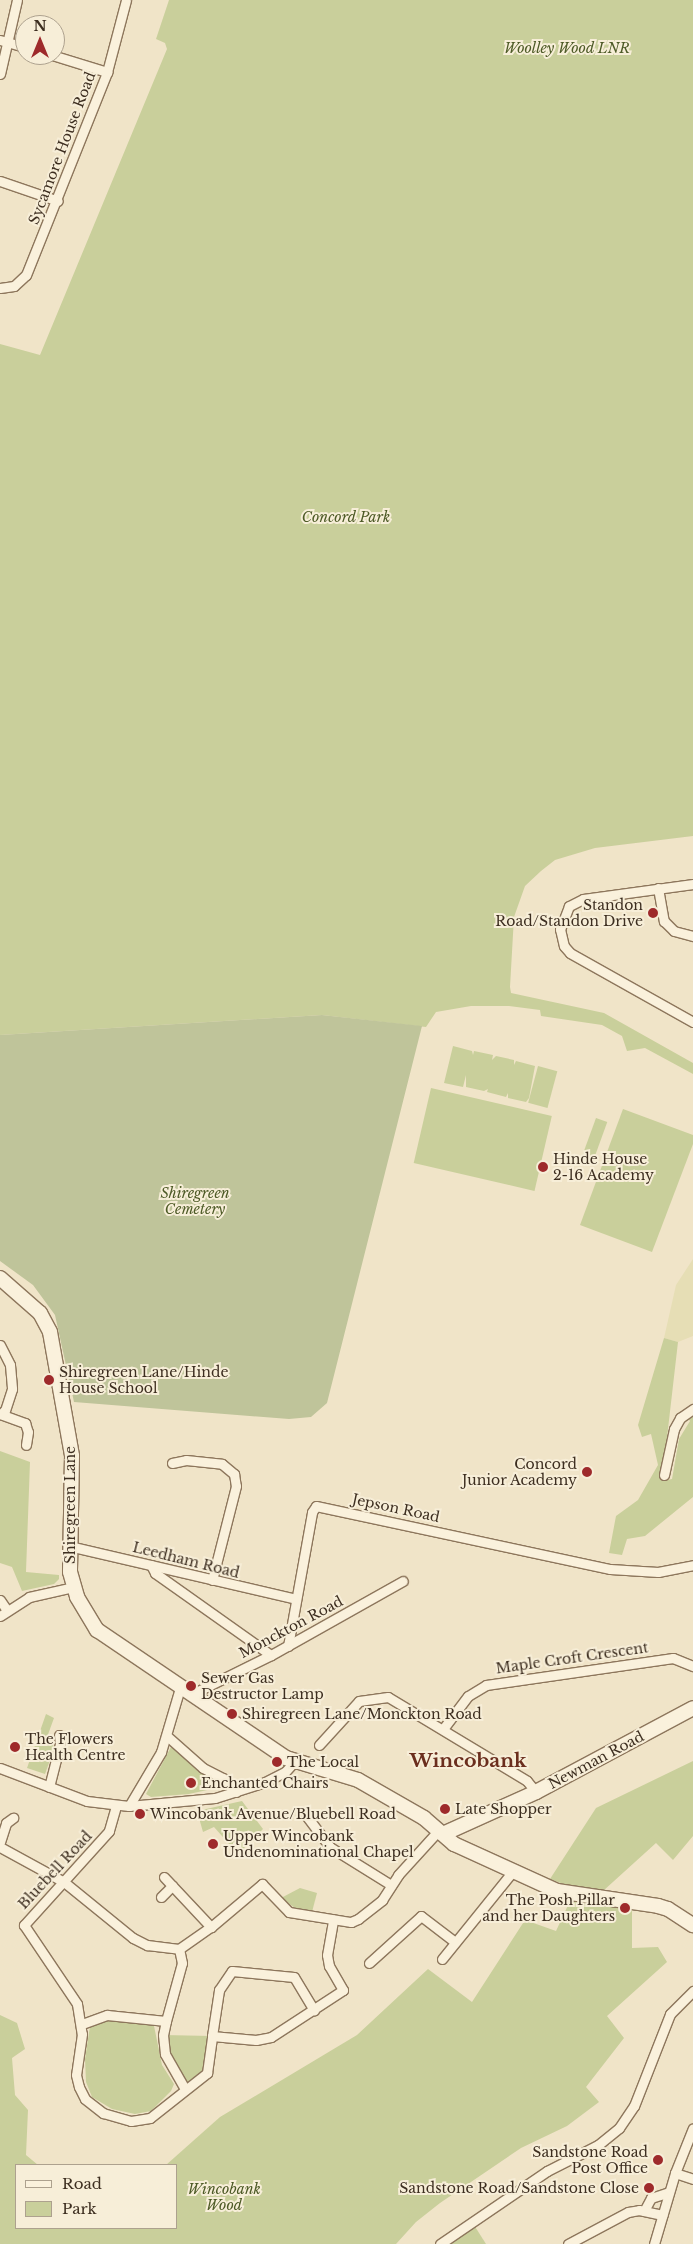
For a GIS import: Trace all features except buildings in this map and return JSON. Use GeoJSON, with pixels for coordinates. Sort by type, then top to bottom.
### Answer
{"type":"FeatureCollection","features":[{"type":"Feature","properties":{"kind":"street"},"geometry":{"type":"LineString","coordinates":[[0,74],[4,41],[17,0]]}},
{"type":"Feature","properties":{"kind":"street","name":"Sycamore House Road"},"geometry":{"type":"LineString","coordinates":[[0,288],[14,286],[26,275],[58,201],[107,72],[126,0]]}},
{"type":"Feature","properties":{"kind":"street"},"geometry":{"type":"LineString","coordinates":[[65,59],[107,72]]}},
{"type":"Feature","properties":{"kind":"street"},"geometry":{"type":"LineString","coordinates":[[0,181],[58,201]]}},
{"type":"Feature","properties":{"kind":"street"},"geometry":{"type":"LineString","coordinates":[[693,884],[576,902],[564,913],[561,937],[570,953],[693,1022]]}},
{"type":"Feature","properties":{"kind":"street"},"geometry":{"type":"LineString","coordinates":[[658,888],[664,921],[674,931],[693,936]]}},
{"type":"Feature","properties":{"kind":"street","name":"Shiregreen Lane"},"geometry":{"type":"LineString","coordinates":[[0,1278],[40,1313],[53,1344],[72,1456],[69,1546],[73,1587],[82,1608],[97,1630],[185,1692],[294,1762],[348,1775],[404,1806],[441,1832],[454,1844],[557,1891],[668,1909],[693,1925]]}},
{"type":"Feature","properties":{"kind":"street"},"geometry":{"type":"LineString","coordinates":[[0,1345],[10,1365],[12,1389],[6,1410],[0,1414]]}},
{"type":"Feature","properties":{"kind":"street"},"geometry":{"type":"LineString","coordinates":[[664,1475],[674,1429],[680,1418],[693,1409]]}},
{"type":"Feature","properties":{"kind":"street"},"geometry":{"type":"LineString","coordinates":[[0,1414],[25,1423],[28,1432],[26,1445]]}},
{"type":"Feature","properties":{"kind":"street"},"geometry":{"type":"LineString","coordinates":[[172,1463],[186,1460],[222,1464],[231,1470],[236,1480],[212,1580]]}},
{"type":"Feature","properties":{"kind":"street","name":"Jepson Road"},"geometry":{"type":"LineString","coordinates":[[288,1646],[312,1512],[320,1506],[610,1569],[658,1572],[693,1565]]}},
{"type":"Feature","properties":{"kind":"street","name":"Leedham Road"},"geometry":{"type":"LineString","coordinates":[[69,1546],[296,1599]]}},
{"type":"Feature","properties":{"kind":"street"},"geometry":{"type":"LineString","coordinates":[[151,1565],[155,1573],[271,1655]]}},
{"type":"Feature","properties":{"kind":"street","name":"Monckton Road"},"geometry":{"type":"LineString","coordinates":[[185,1692],[271,1655],[403,1582]]}},
{"type":"Feature","properties":{"kind":"street"},"geometry":{"type":"LineString","coordinates":[[0,1600],[3,1612],[29,1597],[73,1587]]}},
{"type":"Feature","properties":{"kind":"street","name":"Maple Croft Crescent"},"geometry":{"type":"LineString","coordinates":[[443,1729],[468,1696],[486,1685],[673,1658],[693,1666]]}},
{"type":"Feature","properties":{"kind":"street"},"geometry":{"type":"LineString","coordinates":[[129,1806],[167,1736],[185,1692]]}},
{"type":"Feature","properties":{"kind":"street"},"geometry":{"type":"LineString","coordinates":[[319,1745],[359,1701],[388,1698],[528,1781],[536,1792]]}},
{"type":"Feature","properties":{"kind":"street","name":"Newman Road"},"geometry":{"type":"LineString","coordinates":[[441,1832],[536,1792],[693,1708]]}},
{"type":"Feature","properties":{"kind":"street"},"geometry":{"type":"LineString","coordinates":[[49,1787],[60,1744],[58,1736]]}},
{"type":"Feature","properties":{"kind":"street"},"geometry":{"type":"LineString","coordinates":[[167,1736],[203,1768],[223,1778],[236,1792]]}},
{"type":"Feature","properties":{"kind":"street"},"geometry":{"type":"LineString","coordinates":[[0,1768],[87,1801],[116,1806],[129,1806],[192,1802],[236,1792],[285,1772],[294,1762]]}},
{"type":"Feature","properties":{"kind":"street","name":"Bluebell Road"},"geometry":{"type":"LineString","coordinates":[[82,2024],[70,1990],[24,1931],[24,1925],[109,1831],[116,1806]]}},
{"type":"Feature","properties":{"kind":"street"},"geometry":{"type":"LineString","coordinates":[[305,1814],[330,1848],[391,1885]]}},
{"type":"Feature","properties":{"kind":"street"},"geometry":{"type":"LineString","coordinates":[[0,1842],[6,1823],[13,1818]]}},
{"type":"Feature","properties":{"kind":"street"},"geometry":{"type":"LineString","coordinates":[[0,1847],[38,1865],[64,1882],[133,1938],[147,1946],[179,1949],[211,1928],[262,1884],[290,1912],[351,1922],[358,1919],[382,1900],[391,1885],[419,1852],[441,1832]]}},
{"type":"Feature","properties":{"kind":"street"},"geometry":{"type":"LineString","coordinates":[[442,1959],[513,1871]]}},
{"type":"Feature","properties":{"kind":"street"},"geometry":{"type":"LineString","coordinates":[[164,1877],[211,1928]]}},
{"type":"Feature","properties":{"kind":"street"},"geometry":{"type":"LineString","coordinates":[[161,1897],[172,1886]]}},
{"type":"Feature","properties":{"kind":"street"},"geometry":{"type":"LineString","coordinates":[[369,1964],[421,1916],[455,1942]]}},
{"type":"Feature","properties":{"kind":"street"},"geometry":{"type":"LineString","coordinates":[[212,2036],[271,2038],[343,1990],[329,1966],[327,1955],[333,1920]]}},
{"type":"Feature","properties":{"kind":"street"},"geometry":{"type":"LineString","coordinates":[[179,1949],[182,1963],[163,2035],[165,2054],[185,2089]]}},
{"type":"Feature","properties":{"kind":"street"},"geometry":{"type":"LineString","coordinates":[[166,2021],[107,2015],[82,2024],[76,2075],[79,2088],[85,2098],[103,2113],[113,2118],[140,2121],[150,2118],[206,2073],[220,1990],[232,1970],[294,1977],[314,2010]]}},
{"type":"Feature","properties":{"kind":"street"},"geometry":{"type":"LineString","coordinates":[[440,2244],[548,2171],[598,2146],[619,2128],[634,2106],[670,2014],[693,1991]]}},
{"type":"Feature","properties":{"kind":"street"},"geometry":{"type":"LineString","coordinates":[[654,2244],[675,2173],[693,2128]]}},
{"type":"Feature","properties":{"kind":"street"},"geometry":{"type":"LineString","coordinates":[[675,2173],[693,2179]]}},
{"type":"Feature","properties":{"kind":"street"},"geometry":{"type":"LineString","coordinates":[[644,2210],[650,2198],[669,2192]]}},
{"type":"Feature","properties":{"kind":"street"},"geometry":{"type":"LineString","coordinates":[[568,2244],[624,2214],[644,2210],[662,2215]]}},
{"type":"Feature","properties":{"kind":"shaded area"},"geometry":{"type":"Polygon","coordinates":[[[693,1259],[693,1336],[678,1342],[664,1338],[676,1285],[693,1259]]]}},
{"type":"Feature","properties":{"kind":"green space","name":"Concord Park"},"geometry":{"type":"Polygon","coordinates":[[[169,0],[693,0],[693,836],[595,848],[555,860],[541,871],[525,886],[514,917],[510,987],[511,993],[604,1013],[693,1063],[693,1074],[645,1048],[627,1051],[622,1036],[602,1025],[541,1016],[540,1010],[509,1006],[471,1006],[436,1012],[426,1027],[322,1015],[0,1035],[0,344],[40,355],[167,49],[165,43],[156,39],[169,0]]]}},
{"type":"Feature","properties":{"kind":"green space","name":"Shiregreen Cemetery"},"geometry":{"type":"Polygon","coordinates":[[[322,1015],[422,1026],[327,1403],[311,1417],[289,1419],[74,1402],[55,1315],[33,1285],[0,1261],[0,1035],[322,1015]]]}},
{"type":"Feature","properties":{"kind":"green space"},"geometry":{"type":"Polygon","coordinates":[[[453,1046],[472,1051],[473,1055],[474,1051],[493,1055],[492,1060],[496,1056],[514,1060],[514,1065],[516,1061],[535,1066],[529,1098],[526,1102],[508,1098],[508,1093],[506,1097],[487,1092],[488,1089],[484,1091],[466,1087],[466,1075],[463,1087],[444,1083],[453,1046]]]}},
{"type":"Feature","properties":{"kind":"green space"},"geometry":{"type":"Polygon","coordinates":[[[538,1066],[557,1071],[547,1108],[528,1103],[538,1066]]]}},
{"type":"Feature","properties":{"kind":"green space"},"geometry":{"type":"Polygon","coordinates":[[[431,1088],[552,1116],[535,1191],[414,1163],[431,1088]]]}},
{"type":"Feature","properties":{"kind":"green space"},"geometry":{"type":"Polygon","coordinates":[[[623,1109],[693,1135],[693,1144],[652,1252],[580,1225],[623,1109]]]}},
{"type":"Feature","properties":{"kind":"green space"},"geometry":{"type":"Polygon","coordinates":[[[596,1118],[607,1122],[594,1160],[582,1156],[596,1118]]]}},
{"type":"Feature","properties":{"kind":"green space"},"geometry":{"type":"Polygon","coordinates":[[[664,1338],[678,1342],[662,1481],[672,1479],[679,1439],[690,1421],[685,1415],[693,1412],[693,1497],[645,1536],[627,1539],[622,1555],[609,1553],[616,1516],[638,1500],[658,1465],[651,1434],[642,1437],[638,1425],[664,1338]]]}},
{"type":"Feature","properties":{"kind":"green space"},"geometry":{"type":"Polygon","coordinates":[[[0,1451],[30,1462],[26,1572],[59,1575],[59,1579],[54,1584],[22,1591],[12,1567],[0,1563],[0,1451]]]}},
{"type":"Feature","properties":{"kind":"green space"},"geometry":{"type":"Polygon","coordinates":[[[46,1714],[54,1718],[46,1740],[53,1744],[54,1749],[45,1774],[27,1768],[46,1714]]]}},
{"type":"Feature","properties":{"kind":"green space"},"geometry":{"type":"Polygon","coordinates":[[[171,1747],[220,1784],[221,1787],[189,1794],[151,1797],[146,1794],[171,1747]]]}},
{"type":"Feature","properties":{"kind":"green space"},"geometry":{"type":"Polygon","coordinates":[[[693,1761],[693,1836],[673,1860],[656,1843],[603,1891],[574,1888],[550,1879],[596,1808],[693,1761]]]}},
{"type":"Feature","properties":{"kind":"green space"},"geometry":{"type":"Polygon","coordinates":[[[242,1801],[263,1829],[238,1854],[214,1827],[203,1832],[197,1811],[242,1801]]]}},
{"type":"Feature","properties":{"kind":"green space"},"geometry":{"type":"Polygon","coordinates":[[[300,1888],[317,1893],[312,1912],[298,1910],[281,1898],[300,1888]]]}},
{"type":"Feature","properties":{"kind":"green space","name":"Wincobank Wood"},"geometry":{"type":"Polygon","coordinates":[[[570,1901],[632,1906],[632,1948],[658,1947],[667,1962],[607,2016],[624,2038],[586,2087],[599,2102],[567,2126],[521,2148],[440,2203],[416,2222],[396,2244],[0,2244],[0,2015],[17,2023],[25,2049],[12,2058],[15,2095],[28,2110],[26,2155],[37,2164],[15,2164],[15,2229],[178,2229],[178,2164],[167,2164],[220,2117],[357,2035],[428,1969],[472,2002],[525,1920],[556,1931],[570,1901]]]}},
{"type":"Feature","properties":{"kind":"green space"},"geometry":{"type":"Polygon","coordinates":[[[112,2017],[153,2021],[162,2065],[174,2084],[171,2091],[151,2111],[135,2114],[112,2109],[92,2097],[86,2082],[85,2059],[90,2026],[112,2017]]]}},
{"type":"Feature","properties":{"kind":"green space"},"geometry":{"type":"Polygon","coordinates":[[[163,2035],[212,2036],[207,2073],[185,2089],[175,2075],[163,2035]]]}},
{"type":"Feature","properties":{"kind":"green space"},"geometry":{"type":"Polygon","coordinates":[[[474,2225],[486,2244],[447,2244],[474,2225]]]}},
{"type":"Feature","properties":{"kind":"place","name":"Standon Road/Standon Drive"},"geometry":{"type":"Point","coordinates":[653,913]}},
{"type":"Feature","properties":{"kind":"place","name":"Hinde House 2-16 Academy"},"geometry":{"type":"Point","coordinates":[543,1167]}},
{"type":"Feature","properties":{"kind":"place","name":"Shiregreen Lane/Hinde House School"},"geometry":{"type":"Point","coordinates":[49,1380]}},
{"type":"Feature","properties":{"kind":"place","name":"Concord Junior Academy"},"geometry":{"type":"Point","coordinates":[587,1472]}},
{"type":"Feature","properties":{"kind":"place","name":"Sewer Gas Destructor Lamp"},"geometry":{"type":"Point","coordinates":[191,1686]}},
{"type":"Feature","properties":{"kind":"place","name":"Shiregreen Lane/Monckton Road"},"geometry":{"type":"Point","coordinates":[232,1714]}},
{"type":"Feature","properties":{"kind":"place","name":"The Flowers Health Centre"},"geometry":{"type":"Point","coordinates":[15,1747]}},
{"type":"Feature","properties":{"kind":"place","name":"The Local"},"geometry":{"type":"Point","coordinates":[277,1762]}},
{"type":"Feature","properties":{"kind":"place","name":"Enchanted Chairs"},"geometry":{"type":"Point","coordinates":[191,1783]}},
{"type":"Feature","properties":{"kind":"place","name":"Late Shopper"},"geometry":{"type":"Point","coordinates":[445,1809]}},
{"type":"Feature","properties":{"kind":"place","name":"Wincobank Avenue/Bluebell Road"},"geometry":{"type":"Point","coordinates":[140,1814]}},
{"type":"Feature","properties":{"kind":"place","name":"Upper Wincobank Undenominational Chapel"},"geometry":{"type":"Point","coordinates":[213,1844]}},
{"type":"Feature","properties":{"kind":"place","name":"The Posh Pillar and her Daughters"},"geometry":{"type":"Point","coordinates":[625,1908]}},
{"type":"Feature","properties":{"kind":"place","name":"Sandstone Road Post Office"},"geometry":{"type":"Point","coordinates":[658,2160]}},
{"type":"Feature","properties":{"kind":"place","name":"Sandstone Road/Sandstone Close"},"geometry":{"type":"Point","coordinates":[649,2188]}},
{"type":"Feature","properties":{"kind":"district","name":"Wincobank"},"geometry":{"type":"Point","coordinates":[468,1761]}},
{"type":"Feature","properties":{"kind":"park label","name":"Woolley Wood LNR"},"geometry":{"type":"Point","coordinates":[567,48]}}]}
